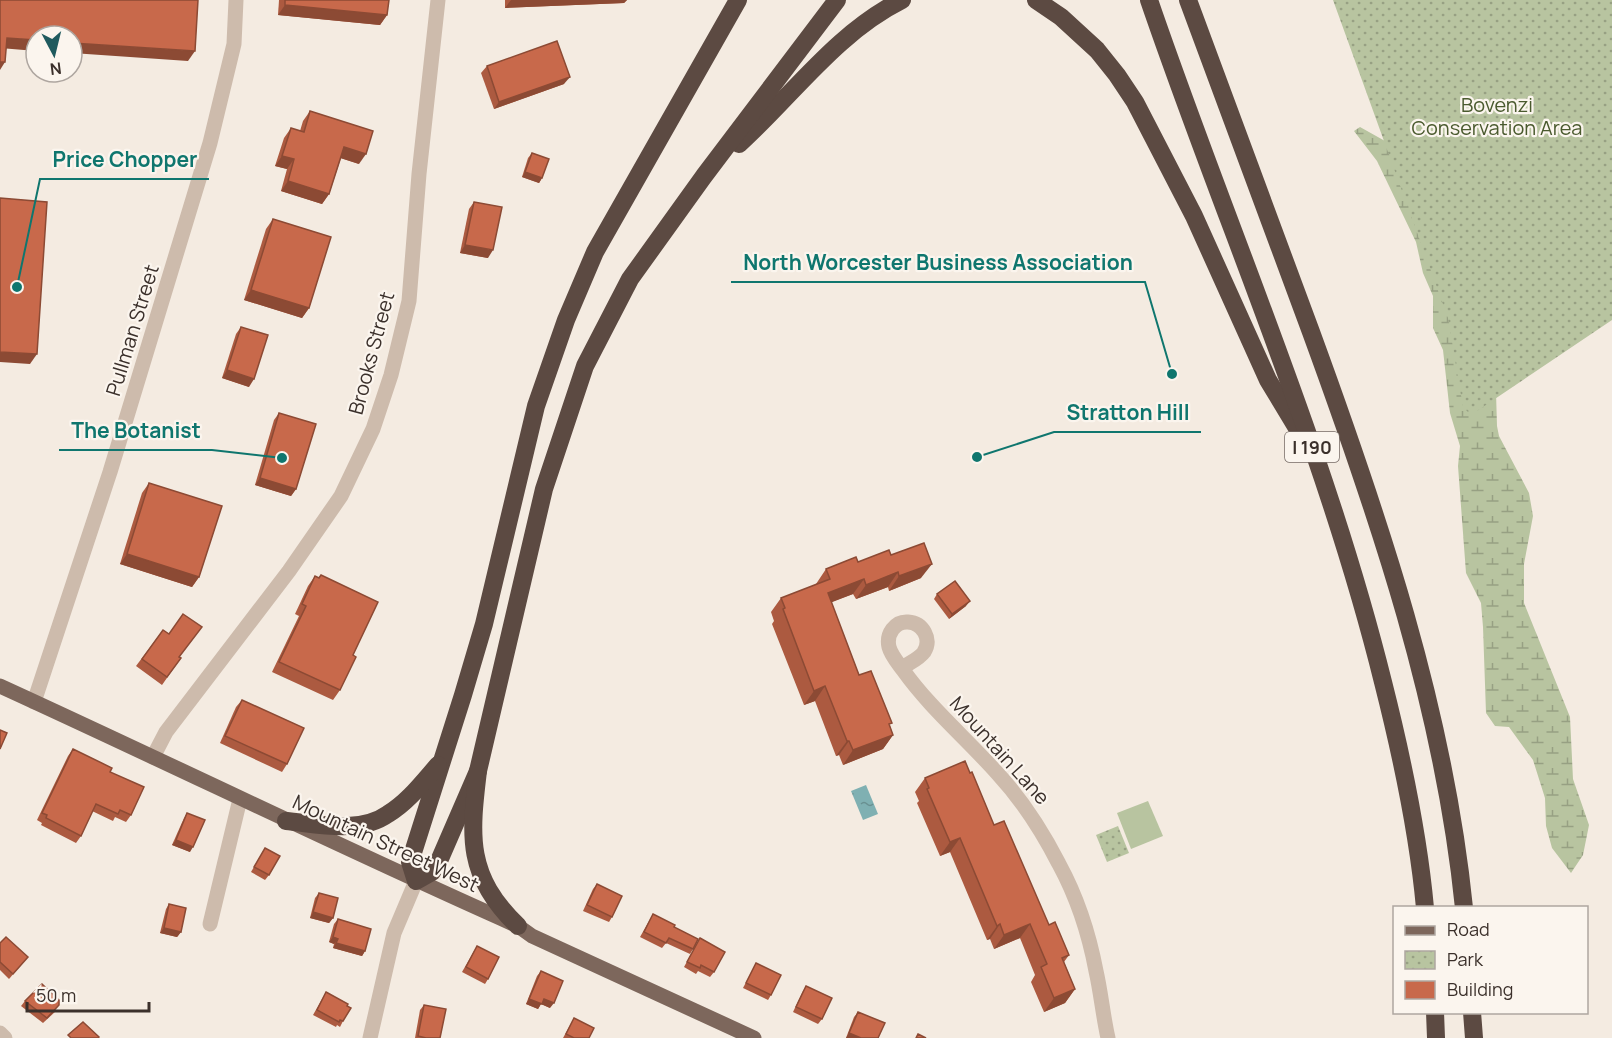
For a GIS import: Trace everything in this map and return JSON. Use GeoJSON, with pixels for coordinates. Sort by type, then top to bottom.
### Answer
{"type":"FeatureCollection","features":[{"type":"Feature","properties":{"kind":"highway"},"geometry":{"type":"LineString","coordinates":[[478,771],[439,861],[432,872],[416,881],[410,862],[484,624],[536,406],[566,320],[595,252],[738,0]]}},
{"type":"Feature","properties":{"kind":"highway"},"geometry":{"type":"LineString","coordinates":[[518,926],[494,900],[480,873],[476,859],[472,825],[478,771],[544,489],[585,366],[630,279],[704,176],[837,0]]}},
{"type":"Feature","properties":{"kind":"highway"},"geometry":{"type":"LineString","coordinates":[[704,176],[760,125],[848,37],[882,11],[902,0]]}},
{"type":"Feature","properties":{"kind":"highway"},"geometry":{"type":"LineString","coordinates":[[1036,0],[1061,17],[1097,50],[1135,102],[1194,216],[1269,380],[1318,464]]}},
{"type":"Feature","properties":{"kind":"highway","name":"I 190"},"geometry":{"type":"LineString","coordinates":[[1149,0],[1318,464],[1359,590],[1399,746],[1411,803],[1425,906]]}},
{"type":"Feature","properties":{"kind":"highway","name":"I 190"},"geometry":{"type":"LineString","coordinates":[[1188,0],[1346,427],[1392,570],[1438,742],[1454,832],[1464,906]]}},
{"type":"Feature","properties":{"kind":"highway"},"geometry":{"type":"LineString","coordinates":[[286,821],[350,826],[369,823],[386,816],[402,804],[441,761]]}},
{"type":"Feature","properties":{"kind":"highway"},"geometry":{"type":"LineString","coordinates":[[1435,1014],[1436,1038]]}},
{"type":"Feature","properties":{"kind":"highway"},"geometry":{"type":"LineString","coordinates":[[1472,1014],[1474,1038]]}},
{"type":"Feature","properties":{"kind":"main road","name":"Mountain Street West"},"geometry":{"type":"LineString","coordinates":[[0,686],[286,821],[518,926],[731,1033],[754,1038]]}},
{"type":"Feature","properties":{"kind":"street","name":"Pullman Street"},"geometry":{"type":"LineString","coordinates":[[34,702],[112,464],[210,143],[234,44],[236,0]]}},
{"type":"Feature","properties":{"kind":"street","name":"Brooks Street"},"geometry":{"type":"LineString","coordinates":[[153,757],[166,732],[289,571],[341,496],[373,429],[391,375],[409,301],[419,174],[438,0]]}},
{"type":"Feature","properties":{"kind":"street","name":"Mountain Lane"},"geometry":{"type":"LineString","coordinates":[[902,668],[924,697],[1000,776],[1036,822],[1060,865],[1078,907],[1096,971],[1108,1038]]}},
{"type":"Feature","properties":{"kind":"street"},"geometry":{"type":"LineString","coordinates":[[210,924],[240,799]]}},
{"type":"Feature","properties":{"kind":"street"},"geometry":{"type":"LineString","coordinates":[[370,1038],[394,933],[416,881]]}},
{"type":"Feature","properties":{"kind":"street"},"geometry":{"type":"LineString","coordinates":[[0,1033],[5,1038]]}},
{"type":"Feature","properties":{"kind":"green space","name":"Bovenzi Conservation Area"},"geometry":{"type":"Polygon","coordinates":[[[1333,0],[1612,0],[1612,320],[1471,415],[1463,407],[1448,318],[1333,0]]]}},
{"type":"Feature","properties":{"kind":"green space"},"geometry":{"type":"Polygon","coordinates":[[[1360,127],[1385,141],[1495,358],[1499,436],[1529,493],[1533,516],[1524,564],[1524,603],[1570,717],[1573,779],[1589,825],[1583,855],[1571,873],[1552,848],[1546,826],[1545,798],[1533,760],[1509,727],[1495,726],[1486,713],[1481,603],[1466,573],[1458,466],[1460,446],[1450,413],[1443,350],[1433,328],[1433,296],[1423,273],[1416,242],[1377,161],[1354,131],[1360,127]]]}},
{"type":"Feature","properties":{"kind":"green space"},"geometry":{"type":"Polygon","coordinates":[[[1148,801],[1163,836],[1131,849],[1117,813],[1148,801]]]}},
{"type":"Feature","properties":{"kind":"green space"},"geometry":{"type":"Polygon","coordinates":[[[1118,826],[1129,853],[1107,862],[1096,835],[1118,826]]]}},
{"type":"Feature","properties":{"kind":"water"},"geometry":{"type":"Polygon","coordinates":[[[866,785],[878,814],[863,820],[851,791],[866,785]]]}},
{"type":"Feature","properties":{"kind":"building"},"geometry":{"type":"Polygon","coordinates":[[[0,0],[198,0],[195,51],[84,44],[84,24],[24,24],[24,39],[7,38],[5,62],[0,62],[0,0]]]}},
{"type":"Feature","properties":{"kind":"building"},"geometry":{"type":"Polygon","coordinates":[[[285,0],[389,0],[387,15],[285,5],[285,0]]]}},
{"type":"Feature","properties":{"kind":"building"},"geometry":{"type":"Polygon","coordinates":[[[557,41],[570,77],[499,102],[487,66],[557,41]]]}},
{"type":"Feature","properties":{"kind":"building"},"geometry":{"type":"Polygon","coordinates":[[[310,111],[373,131],[366,154],[344,147],[329,194],[288,181],[294,159],[282,156],[291,128],[304,132],[310,111]]]}},
{"type":"Feature","properties":{"kind":"building"},"geometry":{"type":"Polygon","coordinates":[[[532,153],[549,159],[542,178],[525,172],[532,153]]]}},
{"type":"Feature","properties":{"kind":"building"},"geometry":{"type":"Polygon","coordinates":[[[0,198],[47,202],[37,354],[0,352],[0,198]]]}},
{"type":"Feature","properties":{"kind":"building"},"geometry":{"type":"Polygon","coordinates":[[[474,202],[502,207],[493,250],[465,245],[474,202]]]}},
{"type":"Feature","properties":{"kind":"building"},"geometry":{"type":"Polygon","coordinates":[[[273,219],[331,237],[309,308],[251,290],[273,219]]]}},
{"type":"Feature","properties":{"kind":"building"},"geometry":{"type":"Polygon","coordinates":[[[241,327],[268,335],[254,379],[227,370],[241,327]]]}},
{"type":"Feature","properties":{"kind":"building"},"geometry":{"type":"Polygon","coordinates":[[[279,413],[316,424],[296,489],[260,478],[279,413]]]}},
{"type":"Feature","properties":{"kind":"building"},"geometry":{"type":"Polygon","coordinates":[[[149,483],[222,506],[199,577],[127,554],[149,483]]]}},
{"type":"Feature","properties":{"kind":"building"},"geometry":{"type":"Polygon","coordinates":[[[924,543],[932,564],[899,576],[898,572],[866,585],[864,579],[828,593],[859,675],[871,671],[892,723],[889,724],[893,735],[853,750],[847,741],[825,686],[814,691],[781,598],[830,579],[826,569],[856,557],[858,562],[889,550],[891,555],[924,543]]]}},
{"type":"Feature","properties":{"kind":"building"},"geometry":{"type":"Polygon","coordinates":[[[321,575],[378,602],[353,655],[356,657],[340,690],[279,662],[306,606],[302,604],[315,576],[319,578],[321,575]]]}},
{"type":"Feature","properties":{"kind":"building"},"geometry":{"type":"Polygon","coordinates":[[[955,581],[970,601],[952,614],[937,594],[955,581]]]}},
{"type":"Feature","properties":{"kind":"building"},"geometry":{"type":"Polygon","coordinates":[[[183,614],[202,627],[167,677],[142,659],[163,630],[169,634],[183,614]]]}},
{"type":"Feature","properties":{"kind":"building"},"geometry":{"type":"Polygon","coordinates":[[[242,700],[304,728],[287,764],[225,736],[242,700]]]}},
{"type":"Feature","properties":{"kind":"building"},"geometry":{"type":"Polygon","coordinates":[[[0,730],[7,733],[0,749],[0,730]]]}},
{"type":"Feature","properties":{"kind":"building"},"geometry":{"type":"Polygon","coordinates":[[[73,749],[112,768],[110,772],[144,787],[131,815],[120,810],[118,814],[96,804],[81,836],[46,818],[47,815],[42,813],[73,749]]]}},
{"type":"Feature","properties":{"kind":"building"},"geometry":{"type":"Polygon","coordinates":[[[965,761],[970,773],[972,772],[994,825],[1004,821],[1049,925],[1055,922],[1069,955],[1062,958],[1075,989],[1054,998],[1041,967],[1047,964],[1030,924],[1004,935],[1000,924],[997,926],[960,838],[950,842],[927,789],[929,788],[925,778],[965,761]]]}},
{"type":"Feature","properties":{"kind":"building"},"geometry":{"type":"Polygon","coordinates":[[[187,813],[205,820],[193,847],[176,840],[187,813]]]}},
{"type":"Feature","properties":{"kind":"building"},"geometry":{"type":"Polygon","coordinates":[[[265,848],[280,856],[269,875],[254,867],[265,848]]]}},
{"type":"Feature","properties":{"kind":"building"},"geometry":{"type":"Polygon","coordinates":[[[597,884],[622,896],[612,917],[587,905],[597,884]]]}},
{"type":"Feature","properties":{"kind":"building"},"geometry":{"type":"Polygon","coordinates":[[[319,893],[338,898],[333,918],[313,912],[319,893]]]}},
{"type":"Feature","properties":{"kind":"building"},"geometry":{"type":"Polygon","coordinates":[[[169,904],[186,908],[181,932],[164,928],[169,904]]]}},
{"type":"Feature","properties":{"kind":"building"},"geometry":{"type":"Polygon","coordinates":[[[653,914],[698,939],[693,949],[669,938],[666,943],[644,932],[653,914]]]}},
{"type":"Feature","properties":{"kind":"building"},"geometry":{"type":"Polygon","coordinates":[[[338,919],[371,929],[365,951],[336,943],[338,939],[333,937],[338,919]]]}},
{"type":"Feature","properties":{"kind":"building"},"geometry":{"type":"Polygon","coordinates":[[[6,937],[28,957],[13,974],[0,962],[0,943],[6,937]]]}},
{"type":"Feature","properties":{"kind":"building"},"geometry":{"type":"Polygon","coordinates":[[[700,938],[725,952],[714,972],[701,965],[700,968],[687,962],[700,938]]]}},
{"type":"Feature","properties":{"kind":"building"},"geometry":{"type":"Polygon","coordinates":[[[477,946],[499,957],[488,979],[466,967],[477,946]]]}},
{"type":"Feature","properties":{"kind":"building"},"geometry":{"type":"Polygon","coordinates":[[[756,963],[781,975],[771,995],[746,983],[756,963]]]}},
{"type":"Feature","properties":{"kind":"building"},"geometry":{"type":"Polygon","coordinates":[[[541,971],[563,981],[554,1003],[544,999],[542,1004],[529,999],[541,971]]]}},
{"type":"Feature","properties":{"kind":"building"},"geometry":{"type":"Polygon","coordinates":[[[42,984],[59,1000],[59,1005],[47,1018],[25,1001],[42,984]]]}},
{"type":"Feature","properties":{"kind":"building"},"geometry":{"type":"Polygon","coordinates":[[[806,986],[832,998],[822,1019],[796,1007],[806,986]]]}},
{"type":"Feature","properties":{"kind":"building"},"geometry":{"type":"Polygon","coordinates":[[[326,992],[351,1008],[343,1021],[339,1022],[317,1010],[326,992]]]}},
{"type":"Feature","properties":{"kind":"building"},"geometry":{"type":"Polygon","coordinates":[[[424,1005],[446,1009],[440,1038],[418,1036],[424,1005]]]}},
{"type":"Feature","properties":{"kind":"building"},"geometry":{"type":"Polygon","coordinates":[[[858,1012],[885,1023],[878,1038],[861,1038],[849,1033],[858,1012]]]}},
{"type":"Feature","properties":{"kind":"building"},"geometry":{"type":"Polygon","coordinates":[[[574,1018],[594,1028],[589,1038],[574,1038],[566,1034],[574,1018]]]}},
{"type":"Feature","properties":{"kind":"building"},"geometry":{"type":"Polygon","coordinates":[[[83,1022],[98,1038],[71,1038],[68,1035],[83,1022]]]}},
{"type":"Feature","properties":{"kind":"place","name":"Price Chopper"},"geometry":{"type":"Point","coordinates":[17,287]}},
{"type":"Feature","properties":{"kind":"place","name":"North Worcester Business Association"},"geometry":{"type":"Point","coordinates":[1172,374]}},
{"type":"Feature","properties":{"kind":"place","name":"Stratton Hill"},"geometry":{"type":"Point","coordinates":[977,457]}},
{"type":"Feature","properties":{"kind":"place","name":"The Botanist"},"geometry":{"type":"Point","coordinates":[282,458]}}]}
